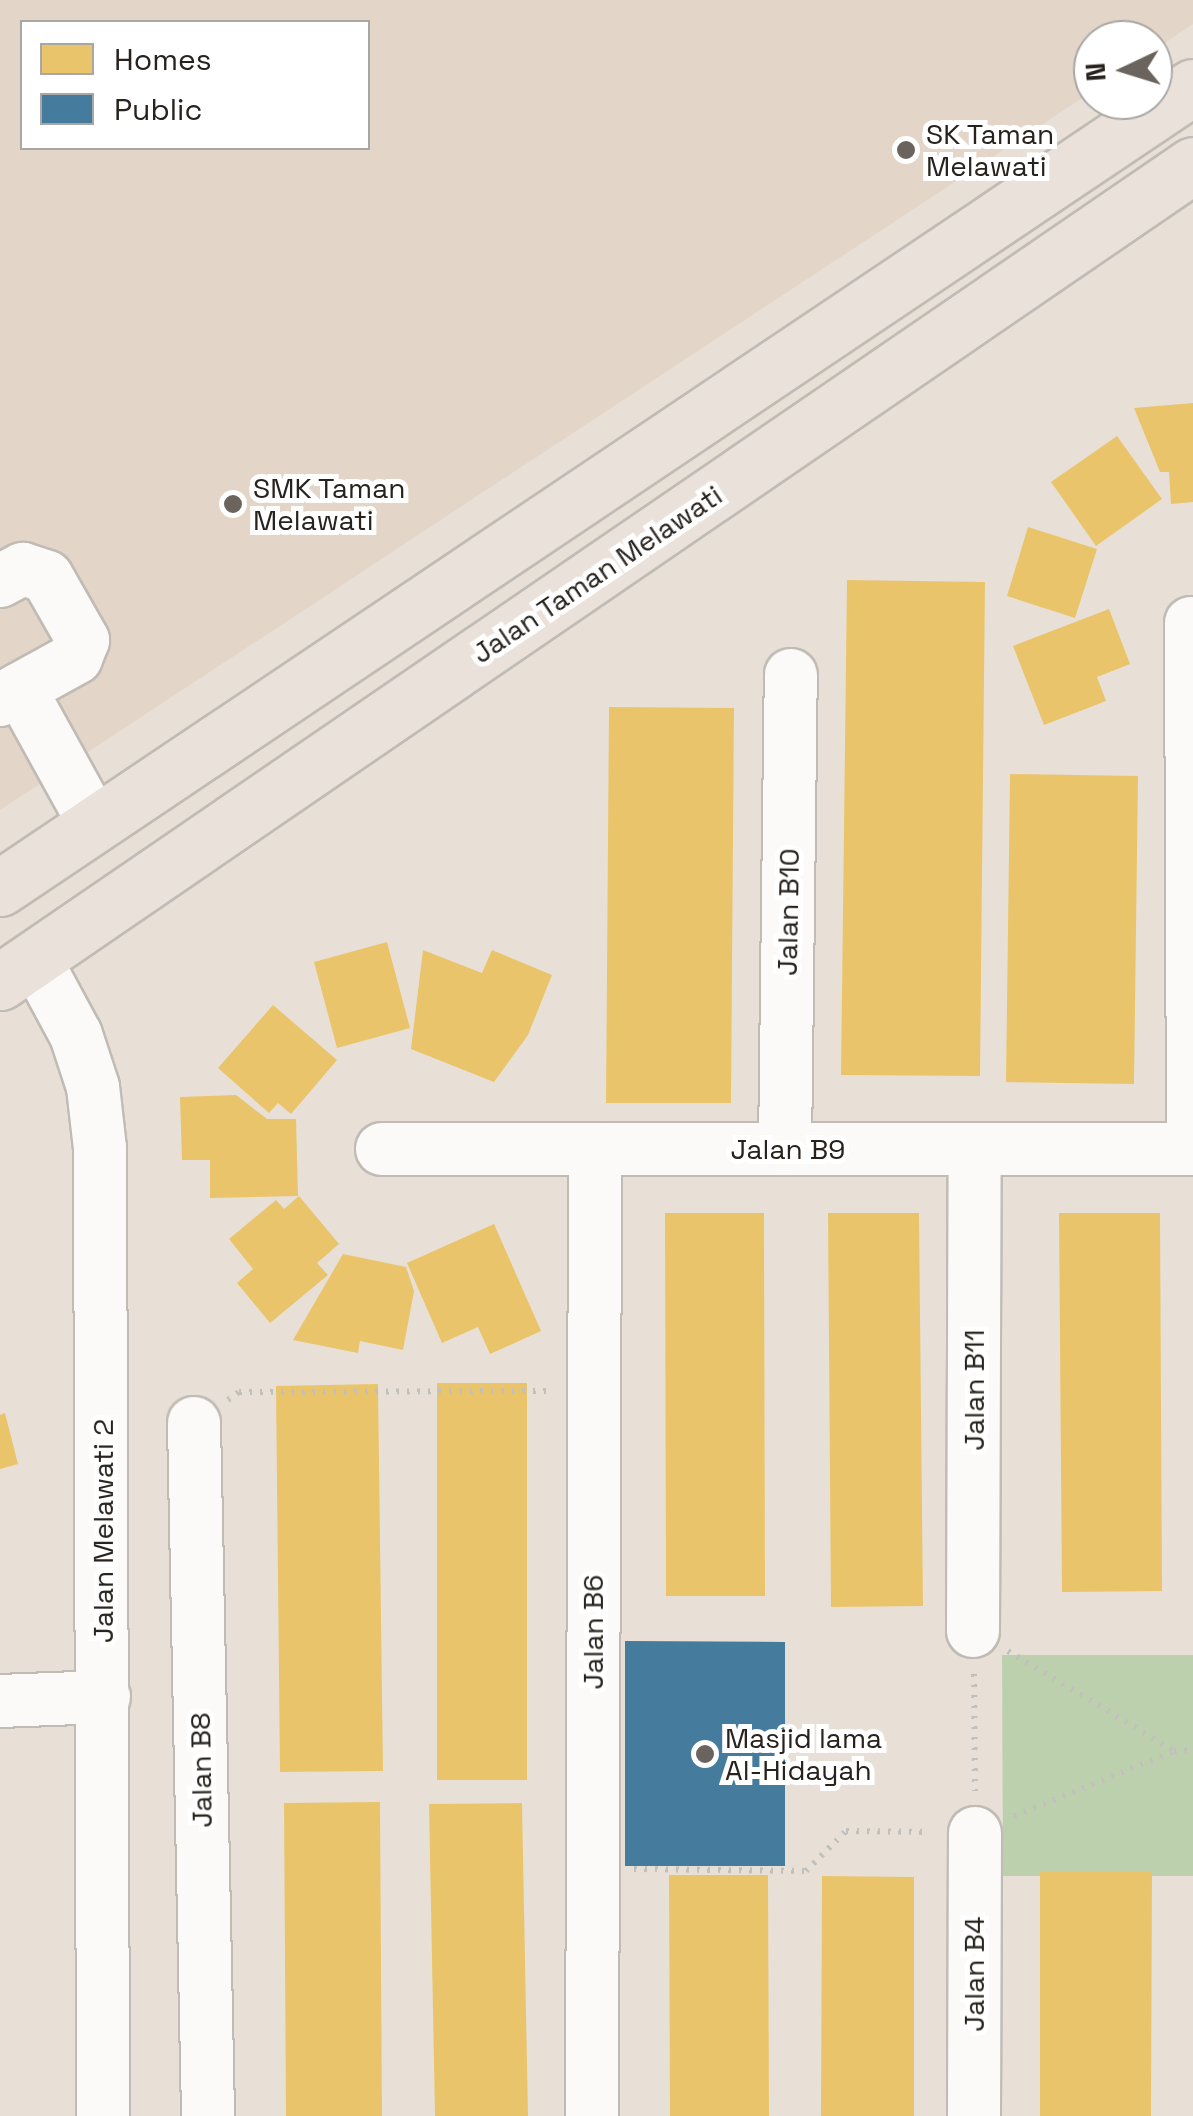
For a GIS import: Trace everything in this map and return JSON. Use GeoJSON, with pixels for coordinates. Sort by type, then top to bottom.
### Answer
{"type":"FeatureCollection","features":[{"type":"Feature","properties":{"kind":"main road"},"geometry":{"type":"LineString","coordinates":[[0,888],[1193,87]]}},
{"type":"Feature","properties":{"kind":"main road","name":"Jalan Taman Melawati"},"geometry":{"type":"LineString","coordinates":[[18,970],[1193,165]]}},
{"type":"Feature","properties":{"kind":"street"},"geometry":{"type":"LineString","coordinates":[[0,581],[24,569],[47,578],[83,640],[76,658],[10,694],[94,823]]}},
{"type":"Feature","properties":{"kind":"street"},"geometry":{"type":"LineString","coordinates":[[1191,622],[1193,1149]]}},
{"type":"Feature","properties":{"kind":"street","name":"Jalan B10"},"geometry":{"type":"LineString","coordinates":[[786,1149],[791,675]]}},
{"type":"Feature","properties":{"kind":"street","name":"Jalan Melawati 2"},"geometry":{"type":"LineString","coordinates":[[18,970],[82,1052],[93,1087],[100,1148],[103,2116]]}},
{"type":"Feature","properties":{"kind":"street","name":"Jalan B9"},"geometry":{"type":"LineString","coordinates":[[382,1149],[1193,1149]]}},
{"type":"Feature","properties":{"kind":"street","name":"Jalan B6"},"geometry":{"type":"LineString","coordinates":[[592,2116],[595,1149]]}},
{"type":"Feature","properties":{"kind":"street","name":"Jalan B11"},"geometry":{"type":"LineString","coordinates":[[974,1631],[975,1149]]}},
{"type":"Feature","properties":{"kind":"street","name":"Jalan B8"},"geometry":{"type":"LineString","coordinates":[[194,1423],[208,2116]]}},
{"type":"Feature","properties":{"kind":"street"},"geometry":{"type":"LineString","coordinates":[[0,1701],[104,1698]]}},
{"type":"Feature","properties":{"kind":"street","name":"Jalan B4"},"geometry":{"type":"LineString","coordinates":[[974,2116],[975,1832]]}},
{"type":"Feature","properties":{"kind":"path"},"geometry":{"type":"LineString","coordinates":[[194,1423],[239,1392],[594,1391]]}},
{"type":"Feature","properties":{"kind":"path"},"geometry":{"type":"LineString","coordinates":[[974,1631],[1174,1751]]}},
{"type":"Feature","properties":{"kind":"path"},"geometry":{"type":"LineString","coordinates":[[974,1631],[975,1832]]}},
{"type":"Feature","properties":{"kind":"path"},"geometry":{"type":"LineString","coordinates":[[592,1868],[806,1870],[846,1831],[975,1832],[1174,1751],[1193,1750]]}},
{"type":"Feature","properties":{"kind":"shaded area","name":"SMK Taman Melawati"},"geometry":{"type":"Polygon","coordinates":[[[0,0],[1193,0],[1193,24],[1173,38],[1173,20],[1073,20],[1073,104],[0,810],[0,0]]]}},
{"type":"Feature","properties":{"kind":"green space"},"geometry":{"type":"Polygon","coordinates":[[[1002,1655],[1193,1655],[1193,1876],[1003,1876],[1002,1655]]]}},
{"type":"Feature","properties":{"kind":"building: Homes"},"geometry":{"type":"Polygon","coordinates":[[[1193,403],[1193,502],[1171,504],[1169,472],[1160,472],[1134,408],[1193,403]]]}},
{"type":"Feature","properties":{"kind":"building: Homes"},"geometry":{"type":"Polygon","coordinates":[[[1117,436],[1162,499],[1096,546],[1051,482],[1117,436]]]}},
{"type":"Feature","properties":{"kind":"building: Homes"},"geometry":{"type":"Polygon","coordinates":[[[1028,527],[1097,549],[1075,618],[1007,596],[1028,527]]]}},
{"type":"Feature","properties":{"kind":"building: Homes"},"geometry":{"type":"Polygon","coordinates":[[[847,580],[985,582],[980,1076],[841,1075],[847,580]]]}},
{"type":"Feature","properties":{"kind":"building: Homes"},"geometry":{"type":"Polygon","coordinates":[[[1109,609],[1130,664],[1097,677],[1106,701],[1044,725],[1013,646],[1109,609]]]}},
{"type":"Feature","properties":{"kind":"building: Homes"},"geometry":{"type":"Polygon","coordinates":[[[609,707],[734,708],[731,1103],[606,1103],[609,707]]]}},
{"type":"Feature","properties":{"kind":"building: Homes"},"geometry":{"type":"Polygon","coordinates":[[[1010,774],[1138,776],[1134,1084],[1006,1082],[1010,774]]]}},
{"type":"Feature","properties":{"kind":"building: Homes"},"geometry":{"type":"Polygon","coordinates":[[[387,942],[410,1028],[337,1048],[314,962],[387,942]]]}},
{"type":"Feature","properties":{"kind":"building: Homes"},"geometry":{"type":"Polygon","coordinates":[[[423,950],[482,973],[492,950],[552,975],[528,1035],[494,1082],[411,1049],[423,950]]]}},
{"type":"Feature","properties":{"kind":"building: Homes"},"geometry":{"type":"Polygon","coordinates":[[[273,1005],[337,1060],[291,1114],[278,1103],[269,1113],[218,1068],[273,1005]]]}},
{"type":"Feature","properties":{"kind":"building: Homes"},"geometry":{"type":"Polygon","coordinates":[[[236,1095],[267,1119],[296,1119],[298,1196],[210,1198],[210,1160],[182,1160],[180,1097],[236,1095]]]}},
{"type":"Feature","properties":{"kind":"building: Homes"},"geometry":{"type":"Polygon","coordinates":[[[299,1196],[339,1244],[317,1263],[328,1275],[270,1323],[237,1283],[253,1269],[229,1239],[276,1200],[284,1209],[299,1196]]]}},
{"type":"Feature","properties":{"kind":"building: Homes"},"geometry":{"type":"Polygon","coordinates":[[[665,1213],[764,1213],[765,1596],[666,1596],[665,1213]]]}},
{"type":"Feature","properties":{"kind":"building: Homes"},"geometry":{"type":"Polygon","coordinates":[[[828,1213],[919,1213],[923,1606],[831,1607],[828,1213]]]}},
{"type":"Feature","properties":{"kind":"building: Homes"},"geometry":{"type":"Polygon","coordinates":[[[1059,1213],[1160,1213],[1162,1591],[1062,1592],[1059,1213]]]}},
{"type":"Feature","properties":{"kind":"building: Homes"},"geometry":{"type":"Polygon","coordinates":[[[494,1224],[541,1331],[490,1354],[478,1327],[442,1343],[407,1263],[494,1224]]]}},
{"type":"Feature","properties":{"kind":"building: Homes"},"geometry":{"type":"Polygon","coordinates":[[[343,1254],[406,1267],[414,1291],[403,1350],[360,1341],[358,1353],[293,1340],[343,1254]]]}},
{"type":"Feature","properties":{"kind":"building: Homes"},"geometry":{"type":"Polygon","coordinates":[[[437,1383],[527,1383],[527,1780],[437,1780],[437,1383]]]}},
{"type":"Feature","properties":{"kind":"building: Homes"},"geometry":{"type":"Polygon","coordinates":[[[378,1384],[383,1771],[280,1772],[276,1386],[378,1384]]]}},
{"type":"Feature","properties":{"kind":"building: Homes"},"geometry":{"type":"Polygon","coordinates":[[[5,1413],[18,1464],[0,1469],[0,1415],[5,1413]]]}},
{"type":"Feature","properties":{"kind":"building: Homes"},"geometry":{"type":"Polygon","coordinates":[[[380,1802],[382,2116],[286,2116],[284,1803],[380,1802]]]}},
{"type":"Feature","properties":{"kind":"building: Homes"},"geometry":{"type":"Polygon","coordinates":[[[522,1803],[528,2116],[435,2116],[429,1804],[522,1803]]]}},
{"type":"Feature","properties":{"kind":"building: Homes"},"geometry":{"type":"Polygon","coordinates":[[[1040,1871],[1152,1872],[1151,2116],[1040,2116],[1040,1871]]]}},
{"type":"Feature","properties":{"kind":"building: Homes"},"geometry":{"type":"Polygon","coordinates":[[[669,1875],[768,1875],[769,2116],[670,2116],[669,1875]]]}},
{"type":"Feature","properties":{"kind":"building: Homes"},"geometry":{"type":"Polygon","coordinates":[[[822,1876],[914,1877],[914,2116],[821,2116],[822,1876]]]}},
{"type":"Feature","properties":{"kind":"building: Public","name":"Masjid lama Al-Hidayah"},"geometry":{"type":"Polygon","coordinates":[[[625,1641],[785,1642],[785,1866],[625,1866],[625,1641]]]}},
{"type":"Feature","properties":{"kind":"place","name":"SK Taman Melawati"},"geometry":{"type":"Point","coordinates":[906,150]}},
{"type":"Feature","properties":{"kind":"place","name":"SMK Taman Melawati"},"geometry":{"type":"Point","coordinates":[233,504]}},
{"type":"Feature","properties":{"kind":"place","name":"Masjid lama Al-Hidayah"},"geometry":{"type":"Point","coordinates":[705,1754]}}]}
